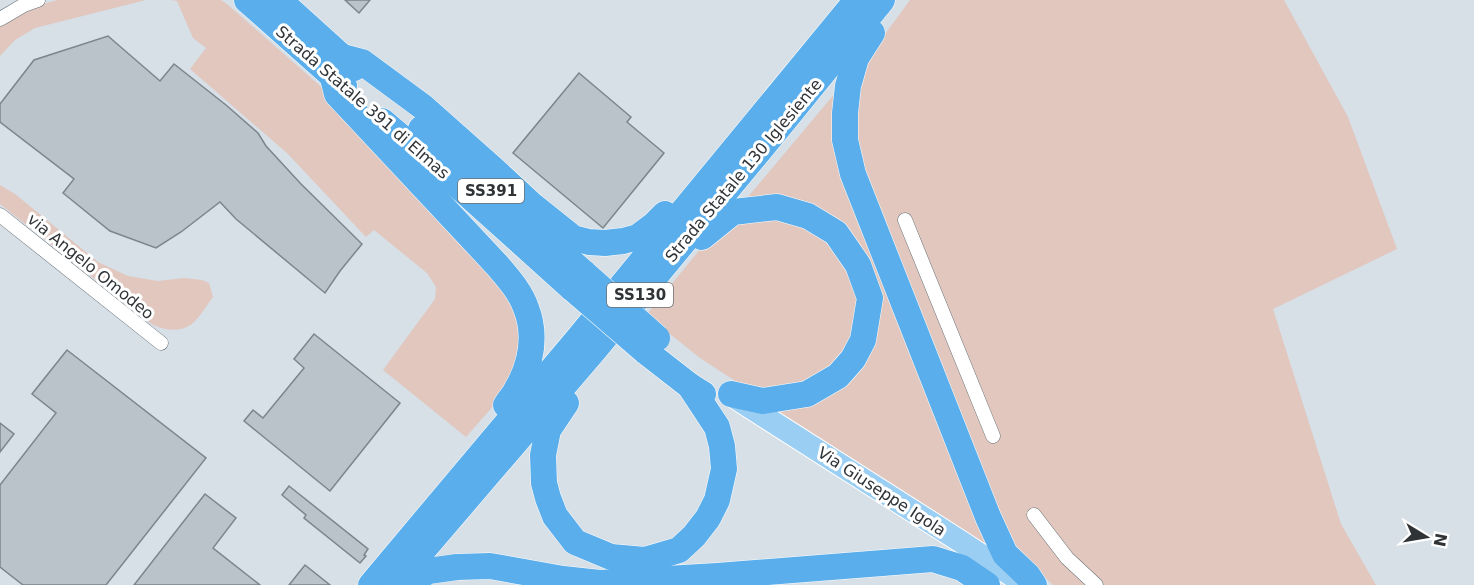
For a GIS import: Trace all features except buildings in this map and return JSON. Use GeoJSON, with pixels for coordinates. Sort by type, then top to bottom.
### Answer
{"type":"FeatureCollection","features":[{"type":"Feature","properties":{"kind":"highway"},"geometry":{"type":"LineString","coordinates":[[231,0],[249,15],[280,6]]}},
{"type":"Feature","properties":{"kind":"highway","name":"Strada Statale 391 di Elmas"},"geometry":{"type":"LineString","coordinates":[[247,0],[280,6],[337,66],[385,124],[463,190],[579,282],[651,345],[690,386],[732,401]]}},
{"type":"Feature","properties":{"kind":"highway","name":"Strada Statale 130 Iglesiente"},"geometry":{"type":"LineString","coordinates":[[371,585],[570,349],[857,0]]}},
{"type":"Feature","properties":{"kind":"highway","name":"Strada Statale 130 Iglesiente"},"geometry":{"type":"LineString","coordinates":[[393,585],[595,349],[882,0]]}},
{"type":"Feature","properties":{"kind":"highway"},"geometry":{"type":"LineString","coordinates":[[897,0],[870,35],[856,58],[848,86],[845,140],[853,174],[988,517],[1005,554],[1034,585]]}},
{"type":"Feature","properties":{"kind":"highway"},"geometry":{"type":"LineString","coordinates":[[451,489],[463,458],[517,392],[529,364],[532,335],[527,308],[515,286],[497,265],[337,94],[337,66],[362,62],[423,107],[533,206],[573,238],[605,243],[623,242],[638,237],[710,179]]}},
{"type":"Feature","properties":{"kind":"highway"},"geometry":{"type":"LineString","coordinates":[[660,271],[733,212],[777,207],[808,216],[836,233],[858,265],[870,298],[863,340],[853,359],[838,376],[807,394],[763,400],[732,401]]}},
{"type":"Feature","properties":{"kind":"highway","name":"Strada Statale 391 di Elmas"},"geometry":{"type":"LineString","coordinates":[[651,345],[692,367],[732,401]]}},
{"type":"Feature","properties":{"kind":"highway"},"geometry":{"type":"LineString","coordinates":[[595,349],[594,369],[562,408],[548,430],[543,455],[544,483],[555,516],[575,542],[611,557],[645,560],[679,550],[708,518],[717,500],[724,469],[722,446],[717,427],[690,386]]}},
{"type":"Feature","properties":{"kind":"highway"},"geometry":{"type":"LineString","coordinates":[[408,585],[428,571],[457,567],[490,566],[600,583],[933,559],[962,567],[987,585]]}},
{"type":"Feature","properties":{"kind":"main road","name":"Via Giuseppe Igola"},"geometry":{"type":"LineString","coordinates":[[732,401],[1000,585]]}},
{"type":"Feature","properties":{"kind":"main road","name":"Via Giuseppe Igola"},"geometry":{"type":"LineString","coordinates":[[732,401],[963,543],[1026,585]]}},
{"type":"Feature","properties":{"kind":"street"},"geometry":{"type":"LineString","coordinates":[[0,19],[38,0]]}},
{"type":"Feature","properties":{"kind":"street","name":"via Angelo Omodeo"},"geometry":{"type":"LineString","coordinates":[[0,215],[160,343]]}},
{"type":"Feature","properties":{"kind":"street"},"geometry":{"type":"LineString","coordinates":[[905,220],[993,436]]}},
{"type":"Feature","properties":{"kind":"street"},"geometry":{"type":"LineString","coordinates":[[1034,515],[1067,558],[1096,585]]}},
{"type":"Feature","properties":{"kind":"shaded area"},"geometry":{"type":"Polygon","coordinates":[[[57,0],[146,0],[35,28],[15,40],[0,56],[0,26],[26,9],[57,0]]]}},
{"type":"Feature","properties":{"kind":"shaded area"},"geometry":{"type":"Polygon","coordinates":[[[172,0],[221,0],[227,4],[327,92],[506,287],[523,331],[510,387],[466,437],[383,370],[435,299],[436,287],[427,273],[374,230],[366,237],[287,153],[190,69],[206,48],[193,38],[177,1],[172,0]]]}},
{"type":"Feature","properties":{"kind":"shaded area"},"geometry":{"type":"Polygon","coordinates":[[[910,0],[1284,0],[1348,117],[1397,249],[1273,309],[1341,524],[1376,585],[1053,585],[1009,545],[853,141],[858,84],[874,49],[910,0]]]}},
{"type":"Feature","properties":{"kind":"shaded area"},"geometry":{"type":"Polygon","coordinates":[[[841,86],[837,100],[989,549],[768,409],[873,341],[854,240],[742,204],[841,86]]]}},
{"type":"Feature","properties":{"kind":"shaded area"},"geometry":{"type":"Polygon","coordinates":[[[0,185],[15,194],[98,262],[128,276],[158,281],[184,278],[202,280],[209,283],[213,297],[198,318],[186,327],[173,330],[153,325],[0,204],[0,185]]]}},
{"type":"Feature","properties":{"kind":"shaded area"},"geometry":{"type":"Polygon","coordinates":[[[767,213],[828,235],[861,291],[858,338],[806,390],[746,388],[700,358],[647,314],[707,241],[729,225],[767,213]]]}}]}
